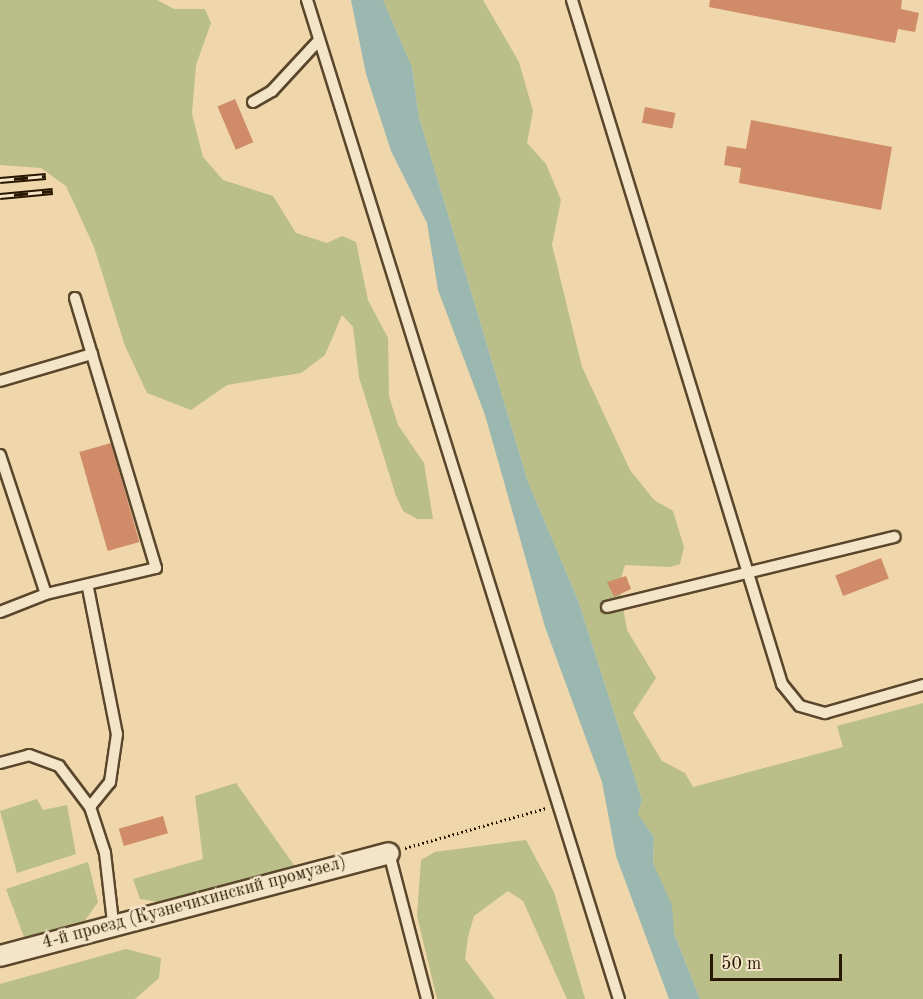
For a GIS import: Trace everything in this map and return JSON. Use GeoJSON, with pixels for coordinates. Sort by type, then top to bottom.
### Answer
{"type":"FeatureCollection","features":[{"type":"Feature","properties":{"kind":"street","name":"4-й проезд (Кузнечихинский промузел)"},"geometry":{"type":"LineString","coordinates":[[0,956],[113,922],[389,852]]}},
{"type":"Feature","properties":{"kind":"lane"},"geometry":{"type":"LineString","coordinates":[[307,0],[561,803],[618,999]]}},
{"type":"Feature","properties":{"kind":"lane"},"geometry":{"type":"LineString","coordinates":[[573,0],[782,684],[800,706],[825,713],[923,685]]}},
{"type":"Feature","properties":{"kind":"lane"},"geometry":{"type":"LineString","coordinates":[[253,102],[272,91],[319,40]]}},
{"type":"Feature","properties":{"kind":"lane"},"geometry":{"type":"LineString","coordinates":[[0,612],[46,594],[88,588],[156,568],[75,298]]}},
{"type":"Feature","properties":{"kind":"lane"},"geometry":{"type":"LineString","coordinates":[[0,381],[92,354]]}},
{"type":"Feature","properties":{"kind":"lane"},"geometry":{"type":"LineString","coordinates":[[0,456],[46,594]]}},
{"type":"Feature","properties":{"kind":"lane"},"geometry":{"type":"LineString","coordinates":[[607,607],[895,537]]}},
{"type":"Feature","properties":{"kind":"lane"},"geometry":{"type":"LineString","coordinates":[[88,588],[117,734],[110,782],[90,807]]}},
{"type":"Feature","properties":{"kind":"lane"},"geometry":{"type":"LineString","coordinates":[[0,764],[29,755],[58,766],[90,807],[105,853],[113,922]]}},
{"type":"Feature","properties":{"kind":"lane"},"geometry":{"type":"LineString","coordinates":[[389,852],[427,999]]}},
{"type":"Feature","properties":{"kind":"path"},"geometry":{"type":"LineString","coordinates":[[389,852],[561,803]]}},
{"type":"Feature","properties":{"kind":"green space"},"geometry":{"type":"Polygon","coordinates":[[[0,0],[157,0],[174,9],[205,9],[211,23],[196,65],[192,114],[203,157],[223,180],[273,196],[296,233],[327,243],[342,236],[356,242],[368,300],[388,338],[389,396],[398,425],[424,463],[433,519],[417,519],[403,511],[396,496],[359,377],[353,327],[342,315],[325,355],[301,373],[227,385],[191,410],[147,393],[125,346],[94,247],[66,186],[41,168],[0,165],[0,0]]]}},
{"type":"Feature","properties":{"kind":"green space"},"geometry":{"type":"Polygon","coordinates":[[[383,0],[483,0],[519,62],[533,111],[527,143],[546,164],[561,200],[552,245],[582,367],[630,470],[654,500],[673,511],[684,547],[680,564],[670,567],[625,565],[619,584],[627,630],[656,678],[633,713],[662,761],[685,773],[693,787],[843,747],[837,726],[923,703],[923,999],[700,999],[674,933],[653,863],[654,837],[638,814],[642,800],[578,600],[528,482],[419,117],[412,67],[383,0]]]}},
{"type":"Feature","properties":{"kind":"green space"},"geometry":{"type":"Polygon","coordinates":[[[236,783],[296,868],[164,903],[140,899],[133,879],[203,859],[195,796],[236,783]]]}},
{"type":"Feature","properties":{"kind":"green space"},"geometry":{"type":"Polygon","coordinates":[[[37,799],[43,810],[67,805],[76,854],[17,873],[0,811],[37,799]]]}},
{"type":"Feature","properties":{"kind":"green space"},"geometry":{"type":"Polygon","coordinates":[[[526,840],[554,892],[585,999],[567,999],[523,901],[508,891],[474,916],[465,959],[495,999],[437,999],[417,916],[421,860],[435,852],[526,840]]]}},
{"type":"Feature","properties":{"kind":"green space"},"geometry":{"type":"Polygon","coordinates":[[[88,862],[98,902],[84,922],[24,937],[6,889],[88,862]]]}},
{"type":"Feature","properties":{"kind":"green space"},"geometry":{"type":"Polygon","coordinates":[[[126,949],[161,958],[159,978],[135,999],[0,999],[0,984],[126,949]]]}},
{"type":"Feature","properties":{"kind":"water"},"geometry":{"type":"Polygon","coordinates":[[[351,0],[383,0],[412,67],[419,117],[528,482],[578,600],[642,800],[638,814],[654,837],[653,863],[672,905],[674,933],[700,999],[669,999],[616,856],[602,782],[545,627],[485,415],[438,290],[427,223],[391,151],[366,74],[351,0]]]}},
{"type":"Feature","properties":{"kind":"building"},"geometry":{"type":"Polygon","coordinates":[[[710,0],[902,0],[901,9],[919,13],[915,32],[898,29],[895,43],[709,7],[710,0]]]}},
{"type":"Feature","properties":{"kind":"building"},"geometry":{"type":"Polygon","coordinates":[[[235,99],[253,142],[236,150],[218,106],[235,99]]]}},
{"type":"Feature","properties":{"kind":"building"},"geometry":{"type":"Polygon","coordinates":[[[645,107],[675,113],[672,129],[642,123],[645,107]]]}},
{"type":"Feature","properties":{"kind":"building"},"geometry":{"type":"Polygon","coordinates":[[[751,120],[892,147],[881,210],[739,183],[741,168],[724,165],[727,146],[746,149],[751,120]]]}},
{"type":"Feature","properties":{"kind":"building"},"geometry":{"type":"Polygon","coordinates":[[[111,443],[139,542],[108,551],[79,452],[111,443]]]}},
{"type":"Feature","properties":{"kind":"building"},"geometry":{"type":"Polygon","coordinates":[[[881,558],[889,579],[843,596],[835,576],[881,558]]]}},
{"type":"Feature","properties":{"kind":"building"},"geometry":{"type":"Polygon","coordinates":[[[626,576],[631,589],[614,597],[607,582],[626,576]]]}},
{"type":"Feature","properties":{"kind":"building"},"geometry":{"type":"Polygon","coordinates":[[[163,816],[168,833],[124,846],[119,829],[163,816]]]}},
{"type":"Feature","properties":{"kind":"railway"},"geometry":{"type":"LineString","coordinates":[[0,180],[46,176]]}},
{"type":"Feature","properties":{"kind":"railway"},"geometry":{"type":"LineString","coordinates":[[0,196],[53,191]]}}]}
